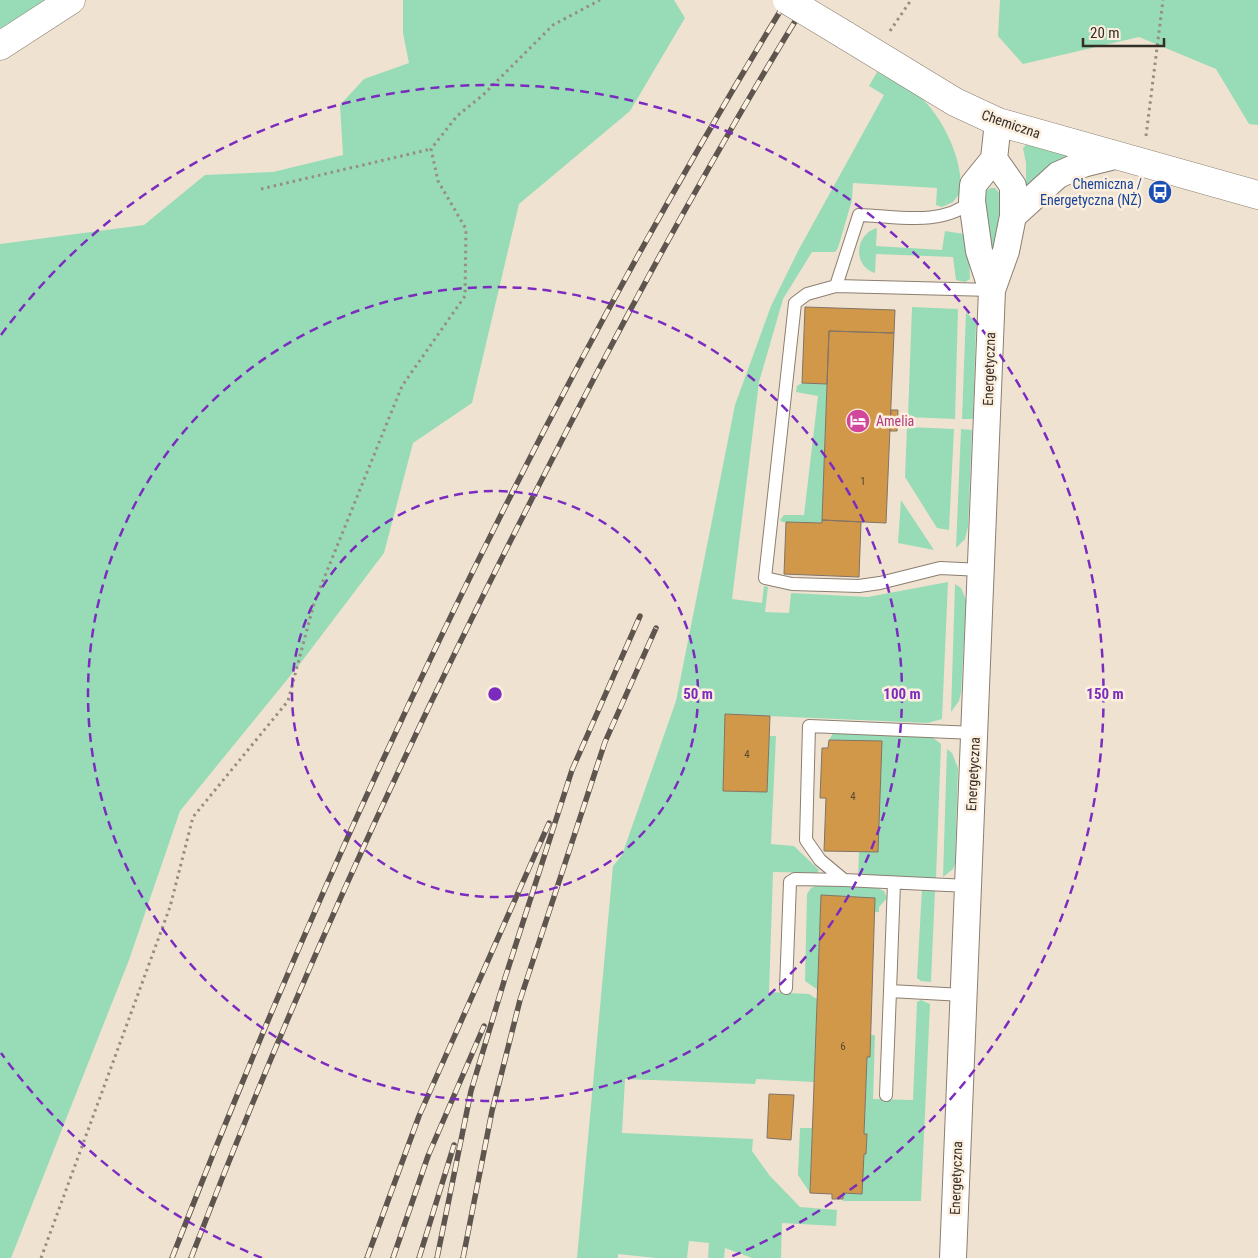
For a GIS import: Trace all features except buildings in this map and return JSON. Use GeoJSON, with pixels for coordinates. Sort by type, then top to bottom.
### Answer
{"type":"FeatureCollection","features":[{"type":"Feature","properties":{"kind":"street"},"geometry":{"type":"LineString","coordinates":[[0,46],[71,0]]}},
{"type":"Feature","properties":{"kind":"street","name":"Chemiczna"},"geometry":{"type":"LineString","coordinates":[[787,0],[955,102],[998,122],[1258,195]]}},
{"type":"Feature","properties":{"kind":"street"},"geometry":{"type":"LineString","coordinates":[[994,159],[998,122]]}},
{"type":"Feature","properties":{"kind":"street"},"geometry":{"type":"LineString","coordinates":[[1013,216],[1058,175],[1083,164],[1115,156]]}},
{"type":"Feature","properties":{"kind":"street","name":"Energetyczna"},"geometry":{"type":"LineString","coordinates":[[953,1258],[992,290],[1006,252],[1013,216],[1013,186],[994,159],[973,185],[972,201],[979,251],[992,290]]}},
{"type":"Feature","properties":{"kind":"lane"},"geometry":{"type":"LineString","coordinates":[[836,286],[859,215],[943,217],[958,211],[972,201]]}},
{"type":"Feature","properties":{"kind":"lane"},"geometry":{"type":"LineString","coordinates":[[982,570],[940,568],[860,586],[792,584],[765,578],[795,303],[807,294],[836,286],[992,290]]}},
{"type":"Feature","properties":{"kind":"lane"},"geometry":{"type":"LineString","coordinates":[[844,880],[820,860],[806,840],[809,726],[975,733]]}},
{"type":"Feature","properties":{"kind":"lane"},"geometry":{"type":"LineString","coordinates":[[786,988],[790,882],[795,879],[968,886]]}},
{"type":"Feature","properties":{"kind":"lane"},"geometry":{"type":"LineString","coordinates":[[886,1095],[894,883]]}},
{"type":"Feature","properties":{"kind":"lane"},"geometry":{"type":"LineString","coordinates":[[890,991],[963,994]]}},
{"type":"Feature","properties":{"kind":"path"},"geometry":{"type":"LineString","coordinates":[[261,188],[431,149],[457,116],[483,95],[554,25],[600,0]]}},
{"type":"Feature","properties":{"kind":"path"},"geometry":{"type":"LineString","coordinates":[[875,53],[911,0]]}},
{"type":"Feature","properties":{"kind":"path"},"geometry":{"type":"LineString","coordinates":[[1143,164],[1163,0]]}},
{"type":"Feature","properties":{"kind":"path"},"geometry":{"type":"LineString","coordinates":[[41,1258],[170,907],[193,818],[288,701],[314,603],[402,386],[465,296],[466,229],[438,181],[431,149]]}},
{"type":"Feature","properties":{"kind":"green space"},"geometry":{"type":"Polygon","coordinates":[[[0,0],[45,0],[0,31],[0,0]]]}},
{"type":"Feature","properties":{"kind":"green space"},"geometry":{"type":"Polygon","coordinates":[[[403,0],[674,0],[685,18],[630,111],[519,204],[472,403],[413,443],[384,553],[299,665],[180,811],[129,960],[11,1258],[0,1258],[0,244],[144,225],[205,175],[273,172],[343,155],[340,105],[364,79],[409,63],[403,33],[403,0]]]}},
{"type":"Feature","properties":{"kind":"green space"},"geometry":{"type":"Polygon","coordinates":[[[1000,0],[1258,0],[1258,125],[1249,124],[1216,69],[1139,37],[1023,64],[998,36],[1000,0]]]}},
{"type":"Feature","properties":{"kind":"green space"},"geometry":{"type":"Polygon","coordinates":[[[877,72],[918,95],[935,114],[950,140],[955,154],[961,181],[960,193],[953,202],[942,207],[936,205],[937,188],[853,183],[852,200],[838,248],[835,252],[812,252],[783,299],[759,382],[732,599],[762,603],[764,586],[768,587],[765,612],[789,613],[791,593],[868,597],[948,582],[942,719],[928,723],[725,714],[723,791],[767,792],[769,736],[776,736],[771,844],[794,846],[819,870],[817,873],[773,872],[769,992],[809,994],[817,999],[814,1082],[756,1079],[755,1084],[625,1079],[622,1133],[753,1139],[752,1151],[770,1176],[800,1207],[837,1210],[836,1226],[782,1223],[781,1258],[752,1258],[725,1248],[724,1258],[708,1258],[709,1243],[689,1241],[687,1258],[656,1258],[618,1254],[618,1258],[577,1258],[613,866],[622,855],[676,701],[735,405],[771,306],[798,251],[884,95],[869,86],[877,72]]]}},
{"type":"Feature","properties":{"kind":"green space"},"geometry":{"type":"Polygon","coordinates":[[[1027,144],[1069,156],[1026,188],[1026,163],[1023,148],[1027,144]]]}},
{"type":"Feature","properties":{"kind":"green space"},"geometry":{"type":"Polygon","coordinates":[[[995,188],[1001,195],[996,251],[991,252],[985,198],[987,190],[995,188]]]}},
{"type":"Feature","properties":{"kind":"green space"},"geometry":{"type":"Polygon","coordinates":[[[877,228],[876,246],[942,250],[945,231],[964,234],[968,238],[970,279],[965,282],[956,280],[953,257],[876,254],[875,273],[863,264],[859,250],[864,237],[870,231],[877,228]]]}},
{"type":"Feature","properties":{"kind":"green space"},"geometry":{"type":"Polygon","coordinates":[[[912,307],[958,309],[955,419],[908,417],[912,307]]]}},
{"type":"Feature","properties":{"kind":"green space"},"geometry":{"type":"Polygon","coordinates":[[[966,312],[976,323],[973,419],[962,419],[966,312]]]}},
{"type":"Feature","properties":{"kind":"green space"},"geometry":{"type":"Polygon","coordinates":[[[802,383],[827,384],[822,523],[782,522],[780,520],[784,515],[804,515],[818,396],[796,392],[797,386],[802,383]]]}},
{"type":"Feature","properties":{"kind":"green space"},"geometry":{"type":"Polygon","coordinates":[[[907,427],[954,429],[949,530],[937,528],[905,477],[907,427]]]}},
{"type":"Feature","properties":{"kind":"green space"},"geometry":{"type":"Polygon","coordinates":[[[961,429],[972,430],[968,527],[965,539],[956,548],[961,429]]]}},
{"type":"Feature","properties":{"kind":"green space"},"geometry":{"type":"Polygon","coordinates":[[[901,500],[934,550],[898,543],[901,500]]]}},
{"type":"Feature","properties":{"kind":"green space"},"geometry":{"type":"Polygon","coordinates":[[[955,584],[961,588],[966,600],[961,693],[959,701],[951,712],[955,584]]]}},
{"type":"Feature","properties":{"kind":"green space"},"geometry":{"type":"Polygon","coordinates":[[[833,733],[931,736],[941,744],[936,878],[858,875],[859,852],[878,852],[881,742],[829,740],[833,733]]]}},
{"type":"Feature","properties":{"kind":"green space"},"geometry":{"type":"Polygon","coordinates":[[[947,749],[952,753],[958,768],[955,864],[953,869],[943,877],[947,749]]]}},
{"type":"Feature","properties":{"kind":"green space"},"geometry":{"type":"Polygon","coordinates":[[[818,885],[877,888],[884,891],[887,898],[879,907],[879,912],[874,912],[874,898],[821,895],[818,990],[805,981],[807,894],[811,888],[818,885]]]}},
{"type":"Feature","properties":{"kind":"green space"},"geometry":{"type":"Polygon","coordinates":[[[922,889],[935,890],[931,982],[921,981],[917,978],[922,889]]]}},
{"type":"Feature","properties":{"kind":"green space"},"geometry":{"type":"Polygon","coordinates":[[[921,1000],[930,1004],[921,1201],[843,1201],[843,1193],[862,1194],[867,1057],[870,1057],[871,1035],[875,1035],[873,1099],[913,1100],[917,1002],[921,1000]]]}},
{"type":"Feature","properties":{"kind":"green space"},"geometry":{"type":"Polygon","coordinates":[[[800,1128],[812,1128],[810,1193],[798,1175],[800,1128]]]}},
{"type":"Feature","properties":{"kind":"railway"},"geometry":{"type":"LineString","coordinates":[[172,1258],[237,1095],[305,934],[451,615],[530,458],[612,303],[697,150],[787,0]]}},
{"type":"Feature","properties":{"kind":"railway"},"geometry":{"type":"LineString","coordinates":[[191,1258],[311,965],[398,772],[490,581],[635,302],[702,180],[808,0]]}},
{"type":"Feature","properties":{"kind":"railway"},"geometry":{"type":"LineString","coordinates":[[437,1258],[471,1091],[505,978],[572,770],[640,616]]}},
{"type":"Feature","properties":{"kind":"railway"},"geometry":{"type":"LineString","coordinates":[[463,1258],[492,1111],[520,1000],[605,742],[656,628]]}},
{"type":"Feature","properties":{"kind":"railway"},"geometry":{"type":"LineString","coordinates":[[367,1258],[419,1116],[549,823]]}},
{"type":"Feature","properties":{"kind":"railway"},"geometry":{"type":"LineString","coordinates":[[393,1258],[428,1156],[484,1026]]}},
{"type":"Feature","properties":{"kind":"railway"},"geometry":{"type":"LineString","coordinates":[[419,1258],[454,1145]]}},
{"type":"Feature","properties":{"kind":"place","name":"Chemiczna / Energetyczna (NŻ)"},"geometry":{"type":"Point","coordinates":[1160,192]}},
{"type":"Feature","properties":{"kind":"place","name":"Amelia"},"geometry":{"type":"Point","coordinates":[858,421]}}]}
